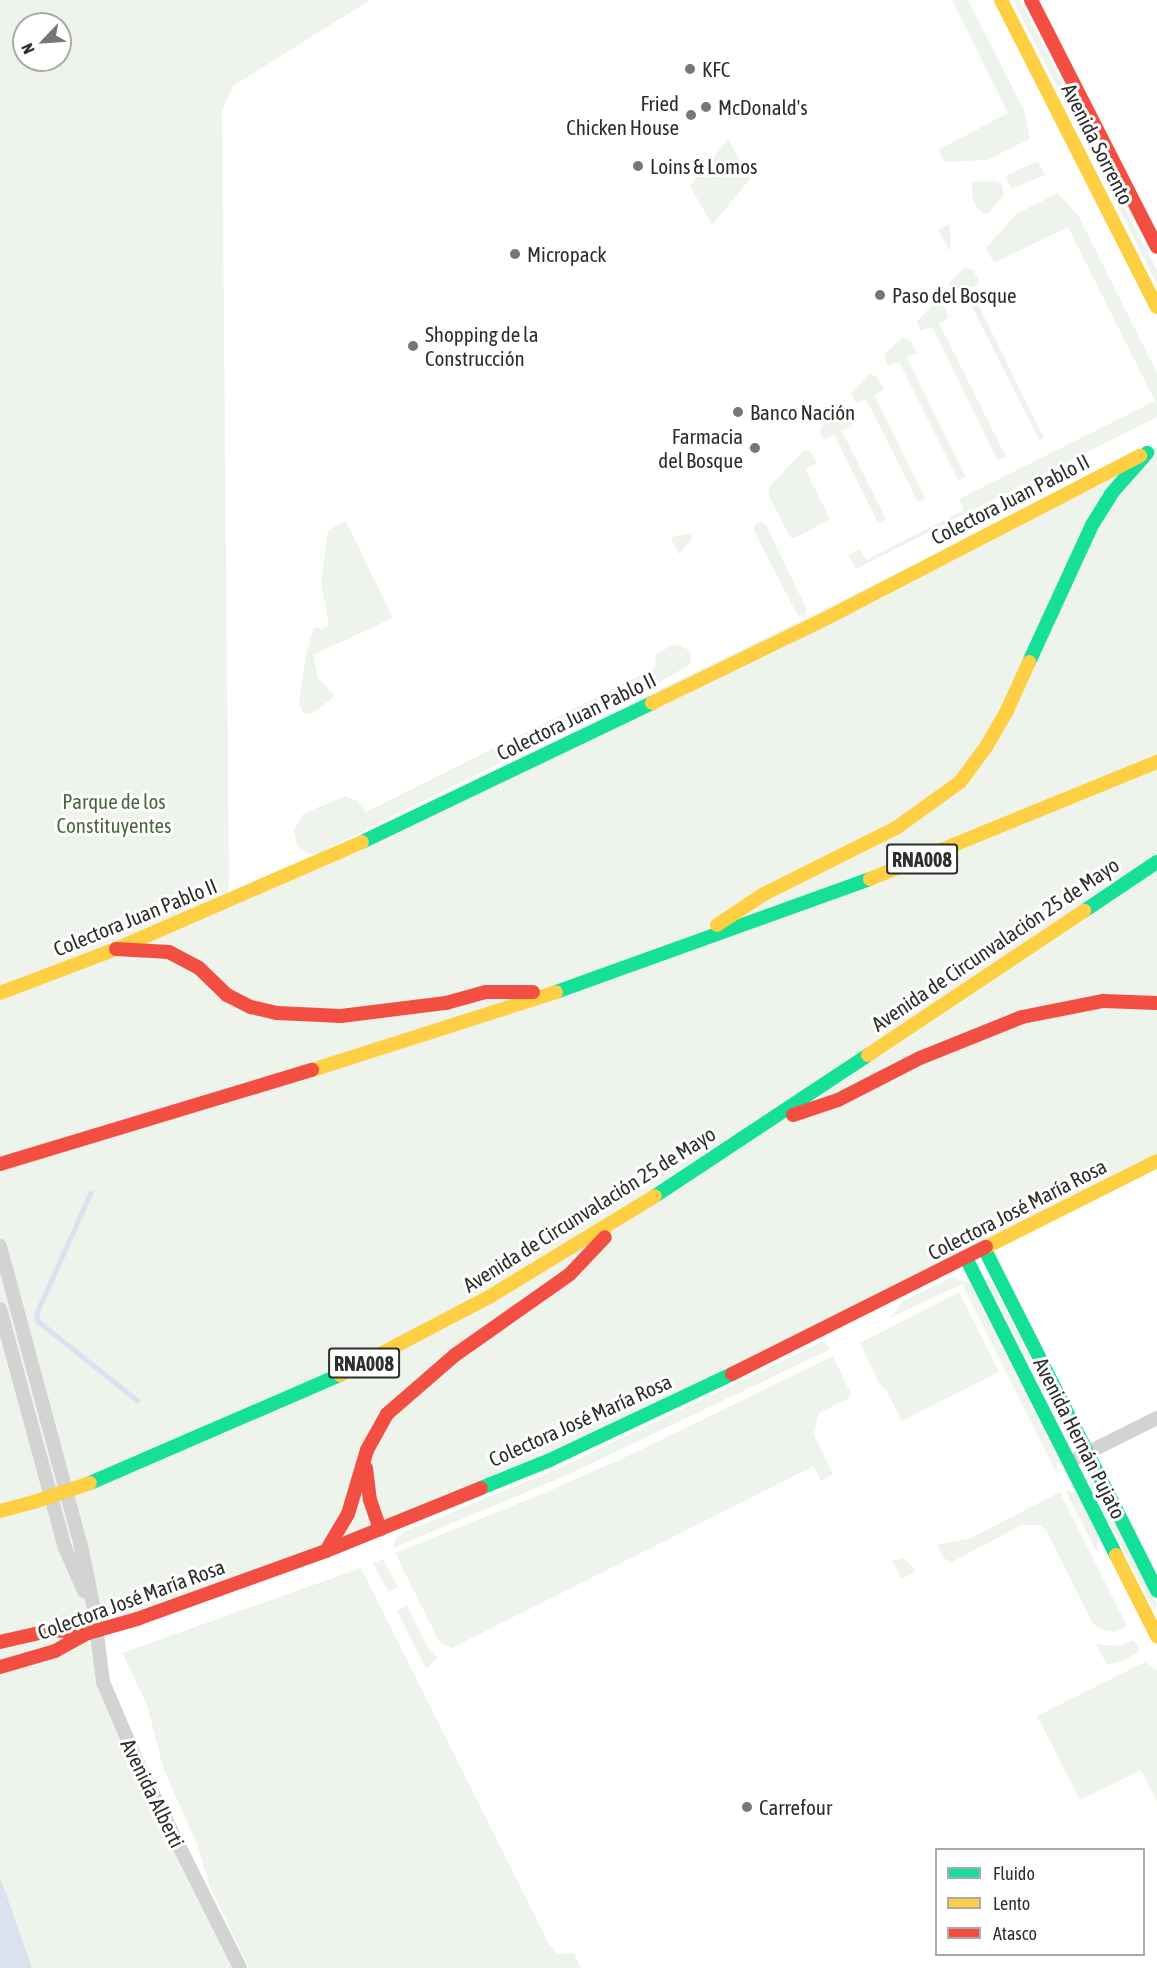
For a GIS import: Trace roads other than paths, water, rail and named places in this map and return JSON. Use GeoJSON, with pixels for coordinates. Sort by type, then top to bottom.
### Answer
{"type":"FeatureCollection","features":[{"type":"Feature","properties":{"kind":"main road","name":"Avenida Sorrento"},"geometry":{"type":"LineString","coordinates":[[1001,0],[1157,307]]}},
{"type":"Feature","properties":{"kind":"main road","name":"Avenida Sorrento"},"geometry":{"type":"LineString","coordinates":[[1031,0],[1157,247]]}},
{"type":"Feature","properties":{"kind":"main road"},"geometry":{"type":"LineString","coordinates":[[683,947],[764,894],[896,828],[960,782],[986,747],[1006,713],[1092,525],[1111,494],[1152,450]]}},
{"type":"Feature","properties":{"kind":"main road","name":"Colectora Juan Pablo II"},"geometry":{"type":"LineString","coordinates":[[0,993],[116,949],[426,813],[825,619],[1152,450]]}},
{"type":"Feature","properties":{"kind":"main road","name":"RNA008"},"geometry":{"type":"LineString","coordinates":[[0,1164],[230,1096],[553,993],[888,872],[1157,762]]}},
{"type":"Feature","properties":{"kind":"main road","name":"Avenida de Circunvalación 25 de Mayo"},"geometry":{"type":"LineString","coordinates":[[0,1512],[90,1483],[286,1400],[395,1348],[489,1297],[624,1216],[1157,862]]}},
{"type":"Feature","properties":{"kind":"main road"},"geometry":{"type":"LineString","coordinates":[[116,949],[148,949],[169,952],[199,968],[227,995],[251,1007],[277,1013],[341,1016],[446,1003],[486,992],[553,993]]}},
{"type":"Feature","properties":{"kind":"main road"},"geometry":{"type":"LineString","coordinates":[[765,1124],[838,1100],[920,1058],[1022,1017],[1064,1006],[1102,1001],[1157,1003]]}},
{"type":"Feature","properties":{"kind":"main road","name":"Colectora José María Rosa"},"geometry":{"type":"LineString","coordinates":[[0,1667],[55,1651],[93,1632],[326,1551],[550,1460],[758,1362],[1157,1161]]}},
{"type":"Feature","properties":{"kind":"main road"},"geometry":{"type":"LineString","coordinates":[[326,1551],[348,1514],[356,1477],[367,1449],[387,1414],[415,1387],[455,1355],[569,1275],[624,1216]]}},
{"type":"Feature","properties":{"kind":"main road","name":"Avenida Hernán Pujato"},"geometry":{"type":"LineString","coordinates":[[984,1248],[1157,1592]]}},
{"type":"Feature","properties":{"kind":"main road","name":"Avenida Hernán Pujato"},"geometry":{"type":"LineString","coordinates":[[966,1258],[1157,1636]]}},
{"type":"Feature","properties":{"kind":"main road"},"geometry":{"type":"LineString","coordinates":[[367,1449],[367,1487],[380,1529]]}},
{"type":"Feature","properties":{"kind":"main road"},"geometry":{"type":"LineString","coordinates":[[0,1642],[53,1630],[93,1632]]}},
{"type":"Feature","properties":{"kind":"street","name":"Avenida Alberti"},"geometry":{"type":"LineString","coordinates":[[0,1246],[81,1546],[94,1609],[93,1632],[103,1682],[110,1701],[240,1968]]}},
{"type":"Feature","properties":{"kind":"street","name":"Avenida Alberti"},"geometry":{"type":"LineString","coordinates":[[0,1310],[65,1548],[94,1609]]}},
{"type":"Feature","properties":{"kind":"street"},"geometry":{"type":"LineString","coordinates":[[1069,1462],[1157,1418]]}},
{"type":"Feature","properties":{"kind":"waterway"},"geometry":{"type":"LineString","coordinates":[[91,1193],[37,1313],[38,1321],[137,1400]]}},
{"type":"Feature","properties":{"kind":"place","name":"KFC"},"geometry":{"type":"Point","coordinates":[690,69]}},
{"type":"Feature","properties":{"kind":"place","name":"McDonald's"},"geometry":{"type":"Point","coordinates":[706,107]}},
{"type":"Feature","properties":{"kind":"place","name":"Fried Chicken House"},"geometry":{"type":"Point","coordinates":[691,115]}},
{"type":"Feature","properties":{"kind":"place","name":"Loins & Lomos"},"geometry":{"type":"Point","coordinates":[638,166]}},
{"type":"Feature","properties":{"kind":"place","name":"Micropack"},"geometry":{"type":"Point","coordinates":[515,254]}},
{"type":"Feature","properties":{"kind":"place","name":"Paso del Bosque"},"geometry":{"type":"Point","coordinates":[880,295]}},
{"type":"Feature","properties":{"kind":"place","name":"Shopping de la Construcción"},"geometry":{"type":"Point","coordinates":[413,346]}},
{"type":"Feature","properties":{"kind":"place","name":"Banco Nación"},"geometry":{"type":"Point","coordinates":[738,412]}},
{"type":"Feature","properties":{"kind":"place","name":"Farmacia del Bosque"},"geometry":{"type":"Point","coordinates":[755,448]}},
{"type":"Feature","properties":{"kind":"place","name":"Carrefour"},"geometry":{"type":"Point","coordinates":[747,1807]}},
{"type":"Feature","properties":{"kind":"park label","name":"Parque de los Constituyentes"},"geometry":{"type":"Point","coordinates":[114,813]}}]}
